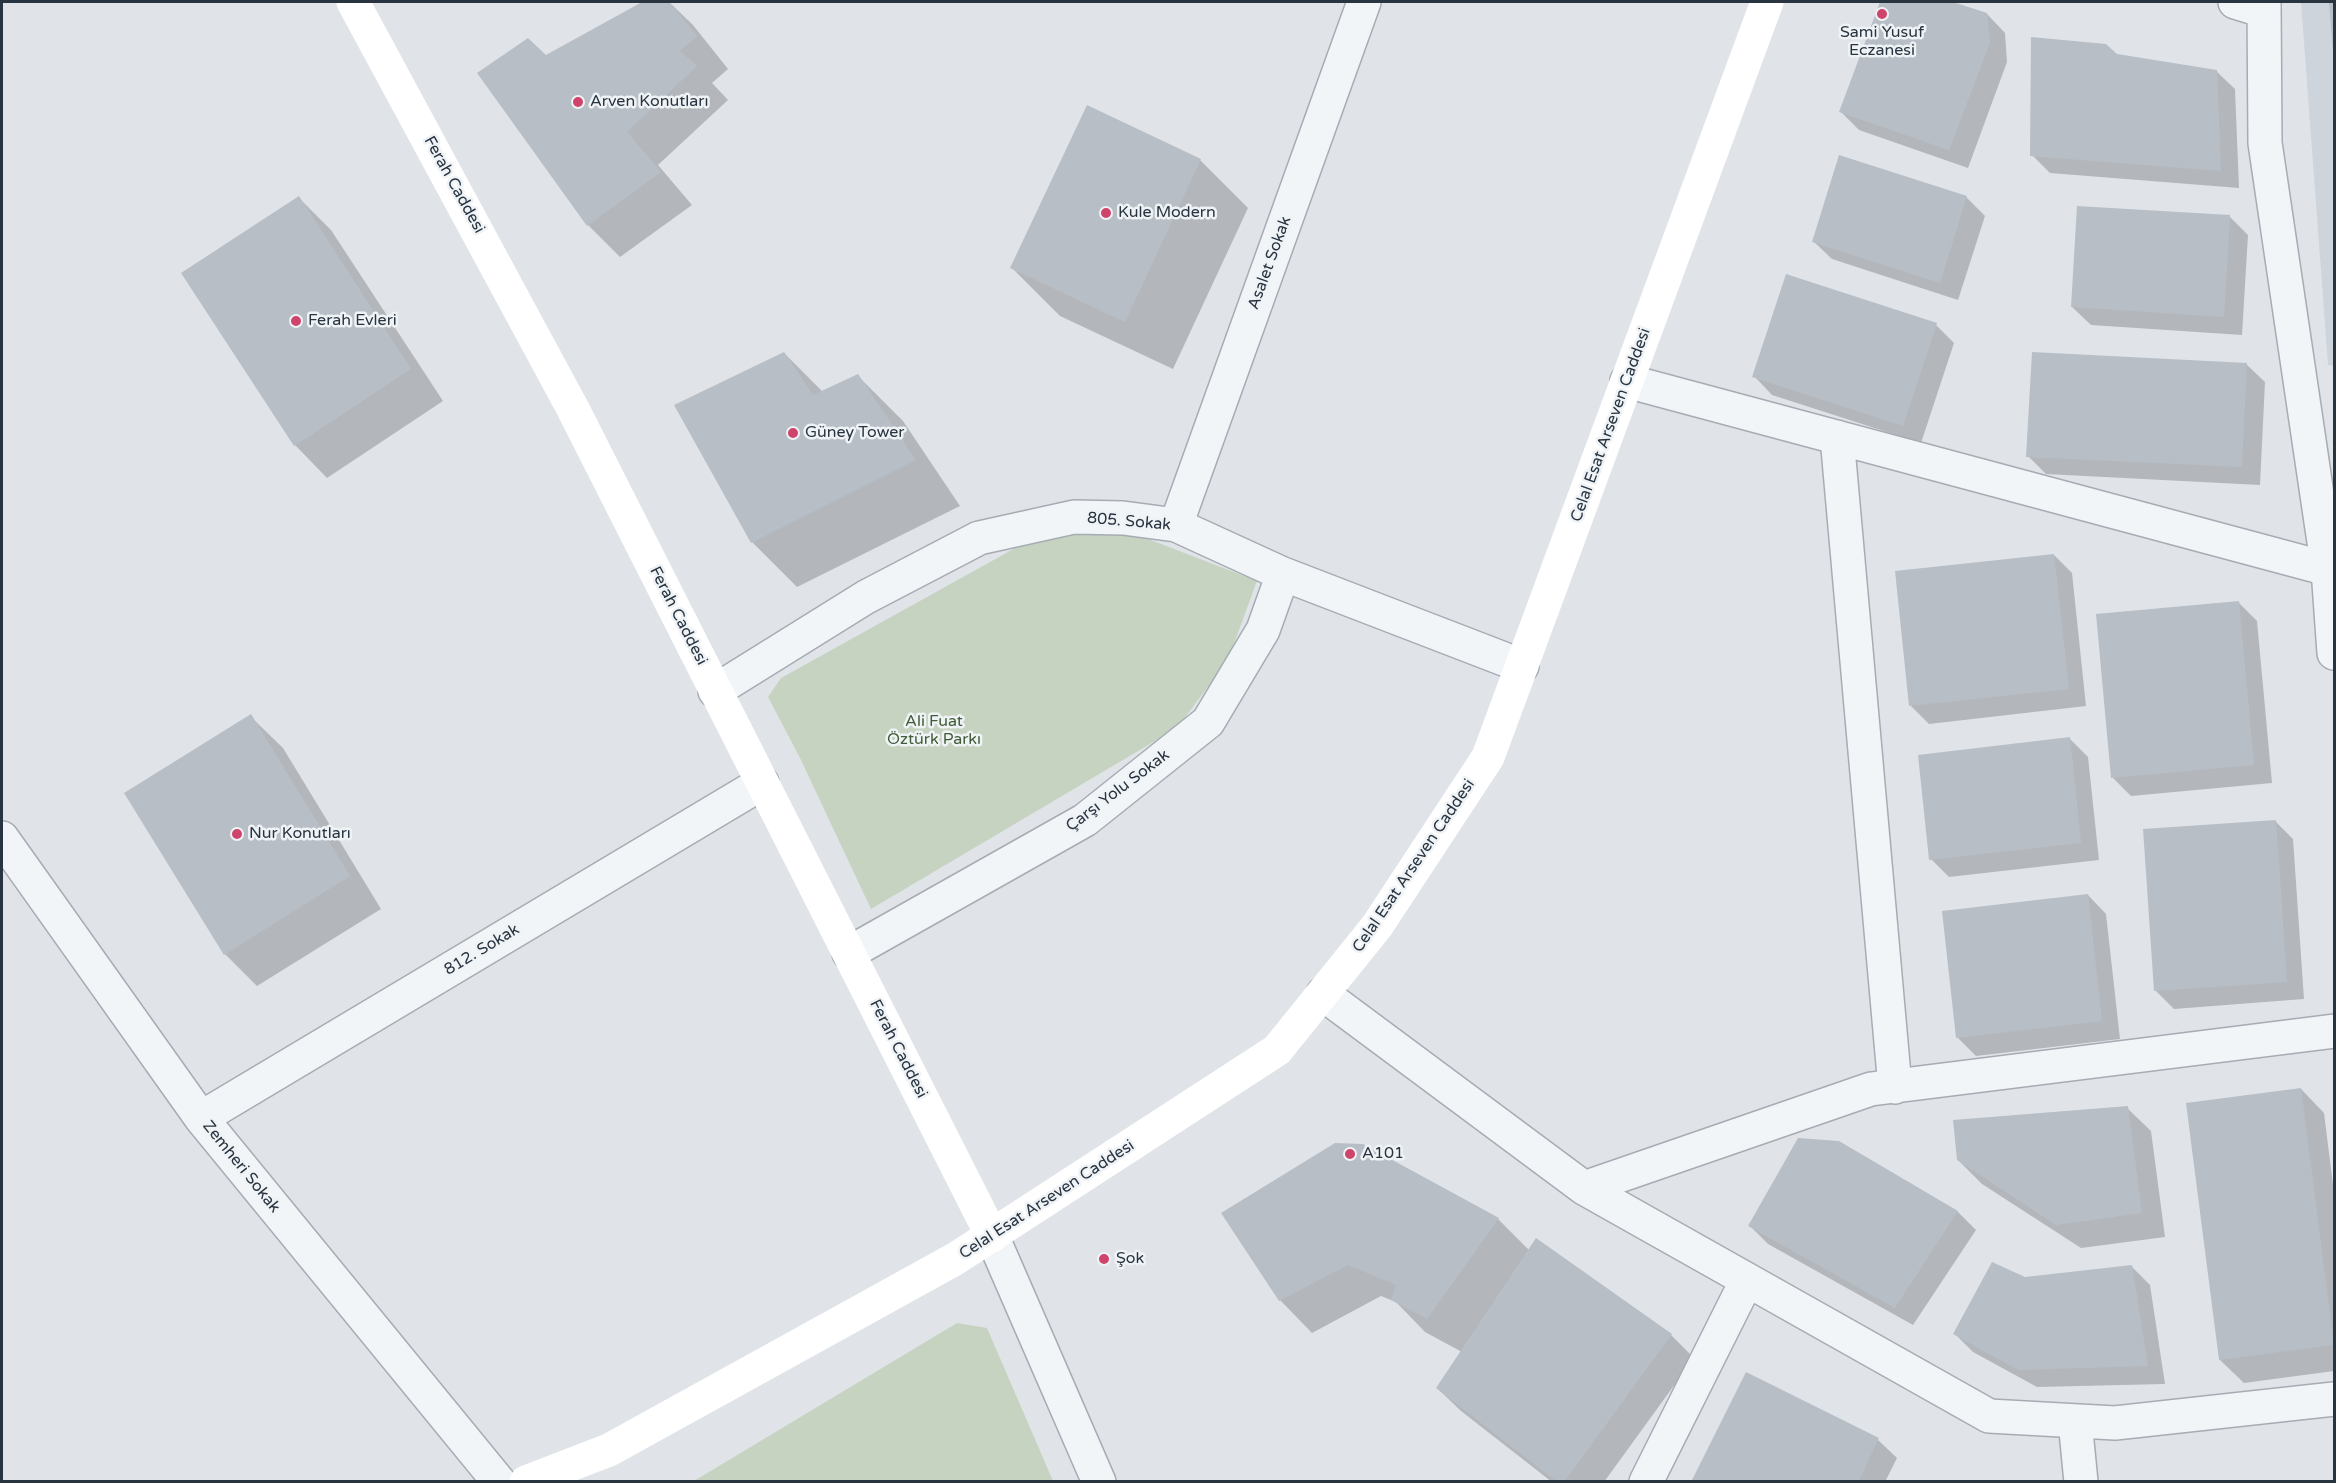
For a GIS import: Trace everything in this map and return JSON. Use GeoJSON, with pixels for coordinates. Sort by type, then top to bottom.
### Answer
{"type":"FeatureCollection","features":[{"type":"Feature","properties":{"kind":"main road","name":"Ferah Caddesi"},"geometry":{"type":"LineString","coordinates":[[353,2],[504,278],[992,1236]]}},
{"type":"Feature","properties":{"kind":"main road","name":"Celal Esat Arseven Caddesi"},"geometry":{"type":"LineString","coordinates":[[609,1450],[955,1259],[992,1236],[1277,1050],[1323,994],[1377,926],[1488,757],[1765,2]]}},
{"type":"Feature","properties":{"kind":"main road"},"geometry":{"type":"LineString","coordinates":[[526,1482],[609,1450]]}},
{"type":"Feature","properties":{"kind":"main road"},"geometry":{"type":"LineString","coordinates":[[571,1482],[609,1450]]}},
{"type":"Feature","properties":{"kind":"street","name":"Asalet Sokak"},"geometry":{"type":"LineString","coordinates":[[1176,525],[1364,2]]}},
{"type":"Feature","properties":{"kind":"street"},"geometry":{"type":"LineString","coordinates":[[2254,5],[2265,143],[2321,426],[2334,653]]}},
{"type":"Feature","properties":{"kind":"street"},"geometry":{"type":"LineString","coordinates":[[1627,381],[2328,569]]}},
{"type":"Feature","properties":{"kind":"street"},"geometry":{"type":"LineString","coordinates":[[1837,437],[1895,1087]]}},
{"type":"Feature","properties":{"kind":"street","name":"805. Sokak"},"geometry":{"type":"LineString","coordinates":[[716,691],[866,597],[979,538],[1074,517],[1123,518],[1176,525],[1283,574],[1522,666]]}},
{"type":"Feature","properties":{"kind":"street","name":"Çarşı Yolu Sokak"},"geometry":{"type":"LineString","coordinates":[[849,953],[1085,820],[1208,722],[1263,630],[1283,574]]}},
{"type":"Feature","properties":{"kind":"street","name":"812. Sokak"},"geometry":{"type":"LineString","coordinates":[[201,1118],[762,783]]}},
{"type":"Feature","properties":{"kind":"street","name":"Zemheri Sokak"},"geometry":{"type":"LineString","coordinates":[[2,838],[201,1118],[499,1482]]}},
{"type":"Feature","properties":{"kind":"street"},"geometry":{"type":"LineString","coordinates":[[1323,994],[1584,1188],[1989,1416],[2115,1423],[2334,1399]]}},
{"type":"Feature","properties":{"kind":"street"},"geometry":{"type":"LineString","coordinates":[[1584,1188],[1870,1089],[2334,1031]]}},
{"type":"Feature","properties":{"kind":"street"},"geometry":{"type":"LineString","coordinates":[[992,1236],[1099,1482]]}},
{"type":"Feature","properties":{"kind":"street"},"geometry":{"type":"LineString","coordinates":[[1646,1482],[1747,1280]]}},
{"type":"Feature","properties":{"kind":"street"},"geometry":{"type":"LineString","coordinates":[[2075,1421],[2081,1482]]}},
{"type":"Feature","properties":{"kind":"shaded area"},"geometry":{"type":"Polygon","coordinates":[[[2301,2],[2334,2],[2334,366],[2328,365],[2301,2]]]}},
{"type":"Feature","properties":{"kind":"green space","name":"Ali Fuat Öztürk Parkı"},"geometry":{"type":"Polygon","coordinates":[[[1077,533],[1138,535],[1257,581],[1228,660],[1177,728],[871,909],[800,758],[768,697],[781,678],[1026,542],[1077,533]]]}},
{"type":"Feature","properties":{"kind":"green space"},"geometry":{"type":"Polygon","coordinates":[[[957,1323],[987,1328],[1053,1481],[694,1481],[957,1323]]]}},
{"type":"Feature","properties":{"kind":"building","name":"Arven Konutları"},"geometry":{"type":"Polygon","coordinates":[[[642,2],[669,2],[697,36],[680,51],[697,66],[627,132],[661,172],[587,226],[477,73],[528,38],[546,55],[642,2]]]}},
{"type":"Feature","properties":{"kind":"building"},"geometry":{"type":"Polygon","coordinates":[[[1880,2],[1953,2],[1987,13],[1990,43],[1949,150],[1839,112],[1880,2]]]}},
{"type":"Feature","properties":{"kind":"building"},"geometry":{"type":"Polygon","coordinates":[[[2329,2],[2334,2],[2334,51],[2333,51],[2329,2]]]}},
{"type":"Feature","properties":{"kind":"building"},"geometry":{"type":"Polygon","coordinates":[[[2031,37],[2106,44],[2117,54],[2217,70],[2221,171],[2030,156],[2031,37]]]}},
{"type":"Feature","properties":{"kind":"building","name":"Kule Modern"},"geometry":{"type":"Polygon","coordinates":[[[1087,105],[1201,159],[1125,322],[1010,268],[1087,105]]]}},
{"type":"Feature","properties":{"kind":"building"},"geometry":{"type":"Polygon","coordinates":[[[1839,155],[1967,196],[1940,283],[1812,242],[1839,155]]]}},
{"type":"Feature","properties":{"kind":"building","name":"Ferah Evleri"},"geometry":{"type":"Polygon","coordinates":[[[299,196],[411,369],[294,446],[181,273],[299,196]]]}},
{"type":"Feature","properties":{"kind":"building"},"geometry":{"type":"Polygon","coordinates":[[[2077,206],[2230,215],[2224,317],[2071,307],[2077,206]]]}},
{"type":"Feature","properties":{"kind":"building"},"geometry":{"type":"Polygon","coordinates":[[[1786,274],[1937,323],[1903,426],[1752,377],[1786,274]]]}},
{"type":"Feature","properties":{"kind":"building","name":"Güney Tower"},"geometry":{"type":"Polygon","coordinates":[[[784,352],[813,395],[858,374],[916,460],[751,543],[674,405],[784,352]]]}},
{"type":"Feature","properties":{"kind":"building"},"geometry":{"type":"Polygon","coordinates":[[[2032,352],[2247,363],[2242,467],[2026,457],[2032,352]]]}},
{"type":"Feature","properties":{"kind":"building"},"geometry":{"type":"Polygon","coordinates":[[[2054,554],[2069,689],[1909,706],[1895,571],[2054,554]]]}},
{"type":"Feature","properties":{"kind":"building"},"geometry":{"type":"Polygon","coordinates":[[[2239,601],[2254,765],[2111,778],[2096,614],[2239,601]]]}},
{"type":"Feature","properties":{"kind":"building","name":"Nur Konutları"},"geometry":{"type":"Polygon","coordinates":[[[251,714],[350,876],[224,955],[124,793],[251,714]]]}},
{"type":"Feature","properties":{"kind":"building"},"geometry":{"type":"Polygon","coordinates":[[[2070,737],[2081,843],[1929,860],[1918,755],[2070,737]]]}},
{"type":"Feature","properties":{"kind":"building"},"geometry":{"type":"Polygon","coordinates":[[[2276,820],[2287,982],[2154,991],[2143,829],[2276,820]]]}},
{"type":"Feature","properties":{"kind":"building"},"geometry":{"type":"Polygon","coordinates":[[[2088,894],[2102,1021],[1956,1038],[1942,911],[2088,894]]]}},
{"type":"Feature","properties":{"kind":"building"},"geometry":{"type":"Polygon","coordinates":[[[2301,1088],[2334,1345],[2219,1360],[2186,1103],[2301,1088]]]}},
{"type":"Feature","properties":{"kind":"building"},"geometry":{"type":"Polygon","coordinates":[[[2128,1106],[2142,1213],[2056,1225],[1957,1160],[1953,1120],[2128,1106]]]}},
{"type":"Feature","properties":{"kind":"building"},"geometry":{"type":"Polygon","coordinates":[[[1798,1138],[1839,1141],[1958,1211],[1895,1308],[1748,1226],[1798,1138]]]}},
{"type":"Feature","properties":{"kind":"building"},"geometry":{"type":"Polygon","coordinates":[[[1335,1143],[1363,1144],[1499,1218],[1427,1319],[1391,1300],[1396,1285],[1348,1265],[1279,1301],[1221,1213],[1335,1143]]]}},
{"type":"Feature","properties":{"kind":"building"},"geometry":{"type":"Polygon","coordinates":[[[1536,1238],[1672,1334],[1564,1482],[1557,1482],[1436,1388],[1536,1238]]]}},
{"type":"Feature","properties":{"kind":"building"},"geometry":{"type":"Polygon","coordinates":[[[1992,1262],[2025,1277],[2132,1265],[2148,1366],[2018,1370],[1953,1334],[1992,1262]]]}},
{"type":"Feature","properties":{"kind":"building"},"geometry":{"type":"Polygon","coordinates":[[[1746,1372],[1879,1438],[1858,1482],[1691,1482],[1746,1372]]]}},
{"type":"Feature","properties":{"kind":"place","name":"Sami Yusuf Eczanesi"},"geometry":{"type":"Point","coordinates":[1882,14]}},
{"type":"Feature","properties":{"kind":"place","name":"Arven Konutları"},"geometry":{"type":"Point","coordinates":[578,102]}},
{"type":"Feature","properties":{"kind":"place","name":"Kule Modern"},"geometry":{"type":"Point","coordinates":[1106,213]}},
{"type":"Feature","properties":{"kind":"place","name":"Ferah Evleri"},"geometry":{"type":"Point","coordinates":[296,321]}},
{"type":"Feature","properties":{"kind":"place","name":"Güney Tower"},"geometry":{"type":"Point","coordinates":[793,433]}},
{"type":"Feature","properties":{"kind":"place","name":"Nur Konutları"},"geometry":{"type":"Point","coordinates":[237,834]}},
{"type":"Feature","properties":{"kind":"place","name":"A101"},"geometry":{"type":"Point","coordinates":[1350,1154]}},
{"type":"Feature","properties":{"kind":"place","name":"Şok"},"geometry":{"type":"Point","coordinates":[1104,1259]}}]}
